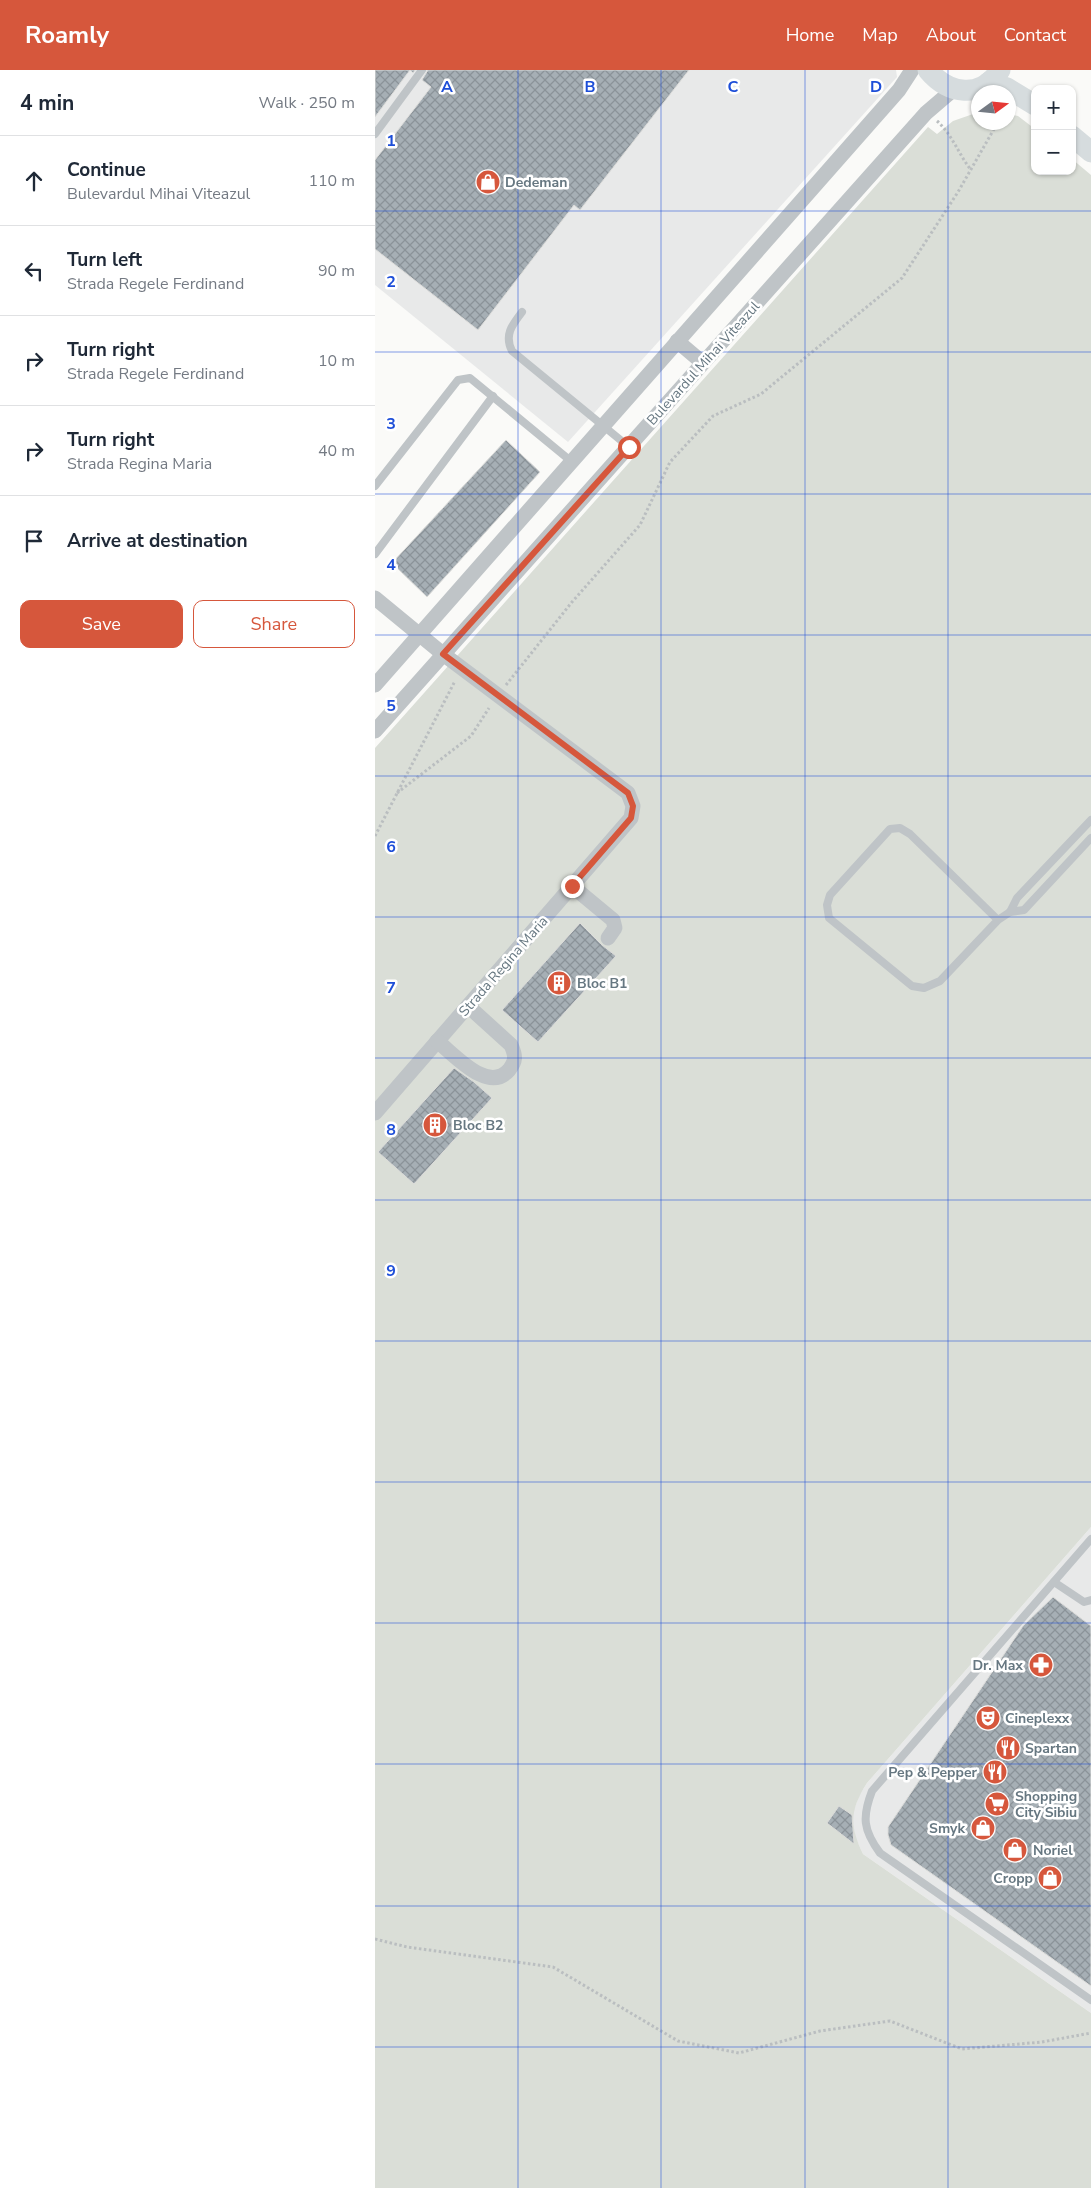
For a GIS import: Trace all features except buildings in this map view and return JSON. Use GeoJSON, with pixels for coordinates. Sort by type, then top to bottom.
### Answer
{"type":"FeatureCollection","features":[{"type":"Feature","properties":{"kind":"street"},"geometry":{"type":"LineString","coordinates":[[375,685],[899,90],[913,70]]}},
{"type":"Feature","properties":{"kind":"street"},"geometry":{"type":"LineString","coordinates":[[928,70],[937,80],[954,89],[977,88],[995,76],[1007,88],[1031,102]]}},
{"type":"Feature","properties":{"kind":"street"},"geometry":{"type":"LineString","coordinates":[[1009,70],[1031,102]]}},
{"type":"Feature","properties":{"kind":"street","name":"Bulevardul Mihai Viteazul"},"geometry":{"type":"LineString","coordinates":[[375,731],[926,113],[954,89]]}},
{"type":"Feature","properties":{"kind":"street"},"geometry":{"type":"LineString","coordinates":[[1076,139],[1091,152]]}},
{"type":"Feature","properties":{"kind":"street"},"geometry":{"type":"LineString","coordinates":[[677,341],[703,362]]}},
{"type":"Feature","properties":{"kind":"street"},"geometry":{"type":"LineString","coordinates":[[375,598],[419,635],[497,695]]}},
{"type":"Feature","properties":{"kind":"street","name":"Strada Regina Maria"},"geometry":{"type":"LineString","coordinates":[[375,1113],[631,818],[633,806],[628,793],[497,695]]}},
{"type":"Feature","properties":{"kind":"street"},"geometry":{"type":"LineString","coordinates":[[572,886],[613,920],[615,928],[608,938]]}},
{"type":"Feature","properties":{"kind":"street"},"geometry":{"type":"LineString","coordinates":[[437,1041],[478,1074],[488,1079],[499,1078],[507,1072],[515,1062],[515,1053],[511,1046],[468,1006]]}},
{"type":"Feature","properties":{"kind":"lane"},"geometry":{"type":"LineString","coordinates":[[375,134],[422,70]]}},
{"type":"Feature","properties":{"kind":"lane"},"geometry":{"type":"LineString","coordinates":[[522,312],[511,326],[508,335],[508,344],[512,351],[629,447]]}},
{"type":"Feature","properties":{"kind":"lane"},"geometry":{"type":"LineString","coordinates":[[375,486],[458,380],[470,378],[572,462]]}},
{"type":"Feature","properties":{"kind":"lane"},"geometry":{"type":"LineString","coordinates":[[375,554],[493,396]]}},
{"type":"Feature","properties":{"kind":"lane"},"geometry":{"type":"LineString","coordinates":[[1010,912],[1017,898],[1091,820]]}},
{"type":"Feature","properties":{"kind":"lane"},"geometry":{"type":"LineString","coordinates":[[998,920],[910,834],[900,828],[889,829],[830,895],[827,905],[829,918],[911,986],[924,988],[939,981],[998,920],[1010,912],[1024,910],[1091,838]]}},
{"type":"Feature","properties":{"kind":"lane"},"geometry":{"type":"LineString","coordinates":[[1091,1539],[872,1790],[865,1810],[870,1840],[880,1853],[1091,2000]]}},
{"type":"Feature","properties":{"kind":"lane"},"geometry":{"type":"LineString","coordinates":[[1054,1582],[1084,1602],[1091,1600]]}},
{"type":"Feature","properties":{"kind":"path"},"geometry":{"type":"LineString","coordinates":[[943,117],[937,121],[943,126],[961,158],[971,170]]}},
{"type":"Feature","properties":{"kind":"path"},"geometry":{"type":"LineString","coordinates":[[397,792],[471,736],[497,695],[572,602],[640,526],[670,462],[713,416],[761,394],[902,278],[971,170],[993,130]]}},
{"type":"Feature","properties":{"kind":"path"},"geometry":{"type":"LineString","coordinates":[[375,836],[462,667]]}},
{"type":"Feature","properties":{"kind":"path"},"geometry":{"type":"LineString","coordinates":[[375,1939],[407,1947],[553,1967],[678,2041],[739,2053],[821,2031],[890,2021],[962,2049],[1042,2042],[1091,2033]]}},
{"type":"Feature","properties":{"kind":"shaded area"},"geometry":{"type":"Polygon","coordinates":[[[375,70],[896,70],[897,77],[568,442],[375,285],[375,70]]]}},
{"type":"Feature","properties":{"kind":"shaded area"},"geometry":{"type":"Polygon","coordinates":[[[971,115],[971,130],[1016,130],[1016,116],[1018,116],[1031,126],[1031,175],[1076,175],[1076,162],[1091,175],[1091,1527],[867,1783],[857,1801],[853,1818],[855,1834],[863,1854],[1091,2013],[1091,2188],[375,2188],[375,748],[928,127],[937,134],[953,121],[971,115]]]}},
{"type":"Feature","properties":{"kind":"shaded area","name":"Shopping City Sibiu"},"geometry":{"type":"Polygon","coordinates":[[[1091,1527],[1091,2013],[863,1854],[855,1837],[852,1815],[859,1796],[867,1783],[1091,1527]]]}},
{"type":"Feature","properties":{"kind":"place","name":"Dedeman"},"geometry":{"type":"Point","coordinates":[488,182]}},
{"type":"Feature","properties":{"kind":"place","name":"Bloc B1"},"geometry":{"type":"Point","coordinates":[559,983]}},
{"type":"Feature","properties":{"kind":"place","name":"Bloc B2"},"geometry":{"type":"Point","coordinates":[435,1125]}},
{"type":"Feature","properties":{"kind":"place","name":"Dr. Max"},"geometry":{"type":"Point","coordinates":[1041,1665]}},
{"type":"Feature","properties":{"kind":"place","name":"Cineplexx"},"geometry":{"type":"Point","coordinates":[988,1718]}},
{"type":"Feature","properties":{"kind":"place","name":"Spartan"},"geometry":{"type":"Point","coordinates":[1008,1748]}},
{"type":"Feature","properties":{"kind":"place","name":"Pep & Pepper"},"geometry":{"type":"Point","coordinates":[995,1772]}},
{"type":"Feature","properties":{"kind":"place","name":"Shopping City Sibiu"},"geometry":{"type":"Point","coordinates":[997,1804]}},
{"type":"Feature","properties":{"kind":"place","name":"Smyk"},"geometry":{"type":"Point","coordinates":[983,1828]}},
{"type":"Feature","properties":{"kind":"place","name":"Noriel"},"geometry":{"type":"Point","coordinates":[1015,1850]}},
{"type":"Feature","properties":{"kind":"place","name":"Cropp"},"geometry":{"type":"Point","coordinates":[1050,1878]}},
{"type":"Feature","properties":{"kind":"route"},"geometry":{"type":"LineString","coordinates":[[572,886],[631,818],[633,806],[628,793],[443,654],[629,447]]}}]}
